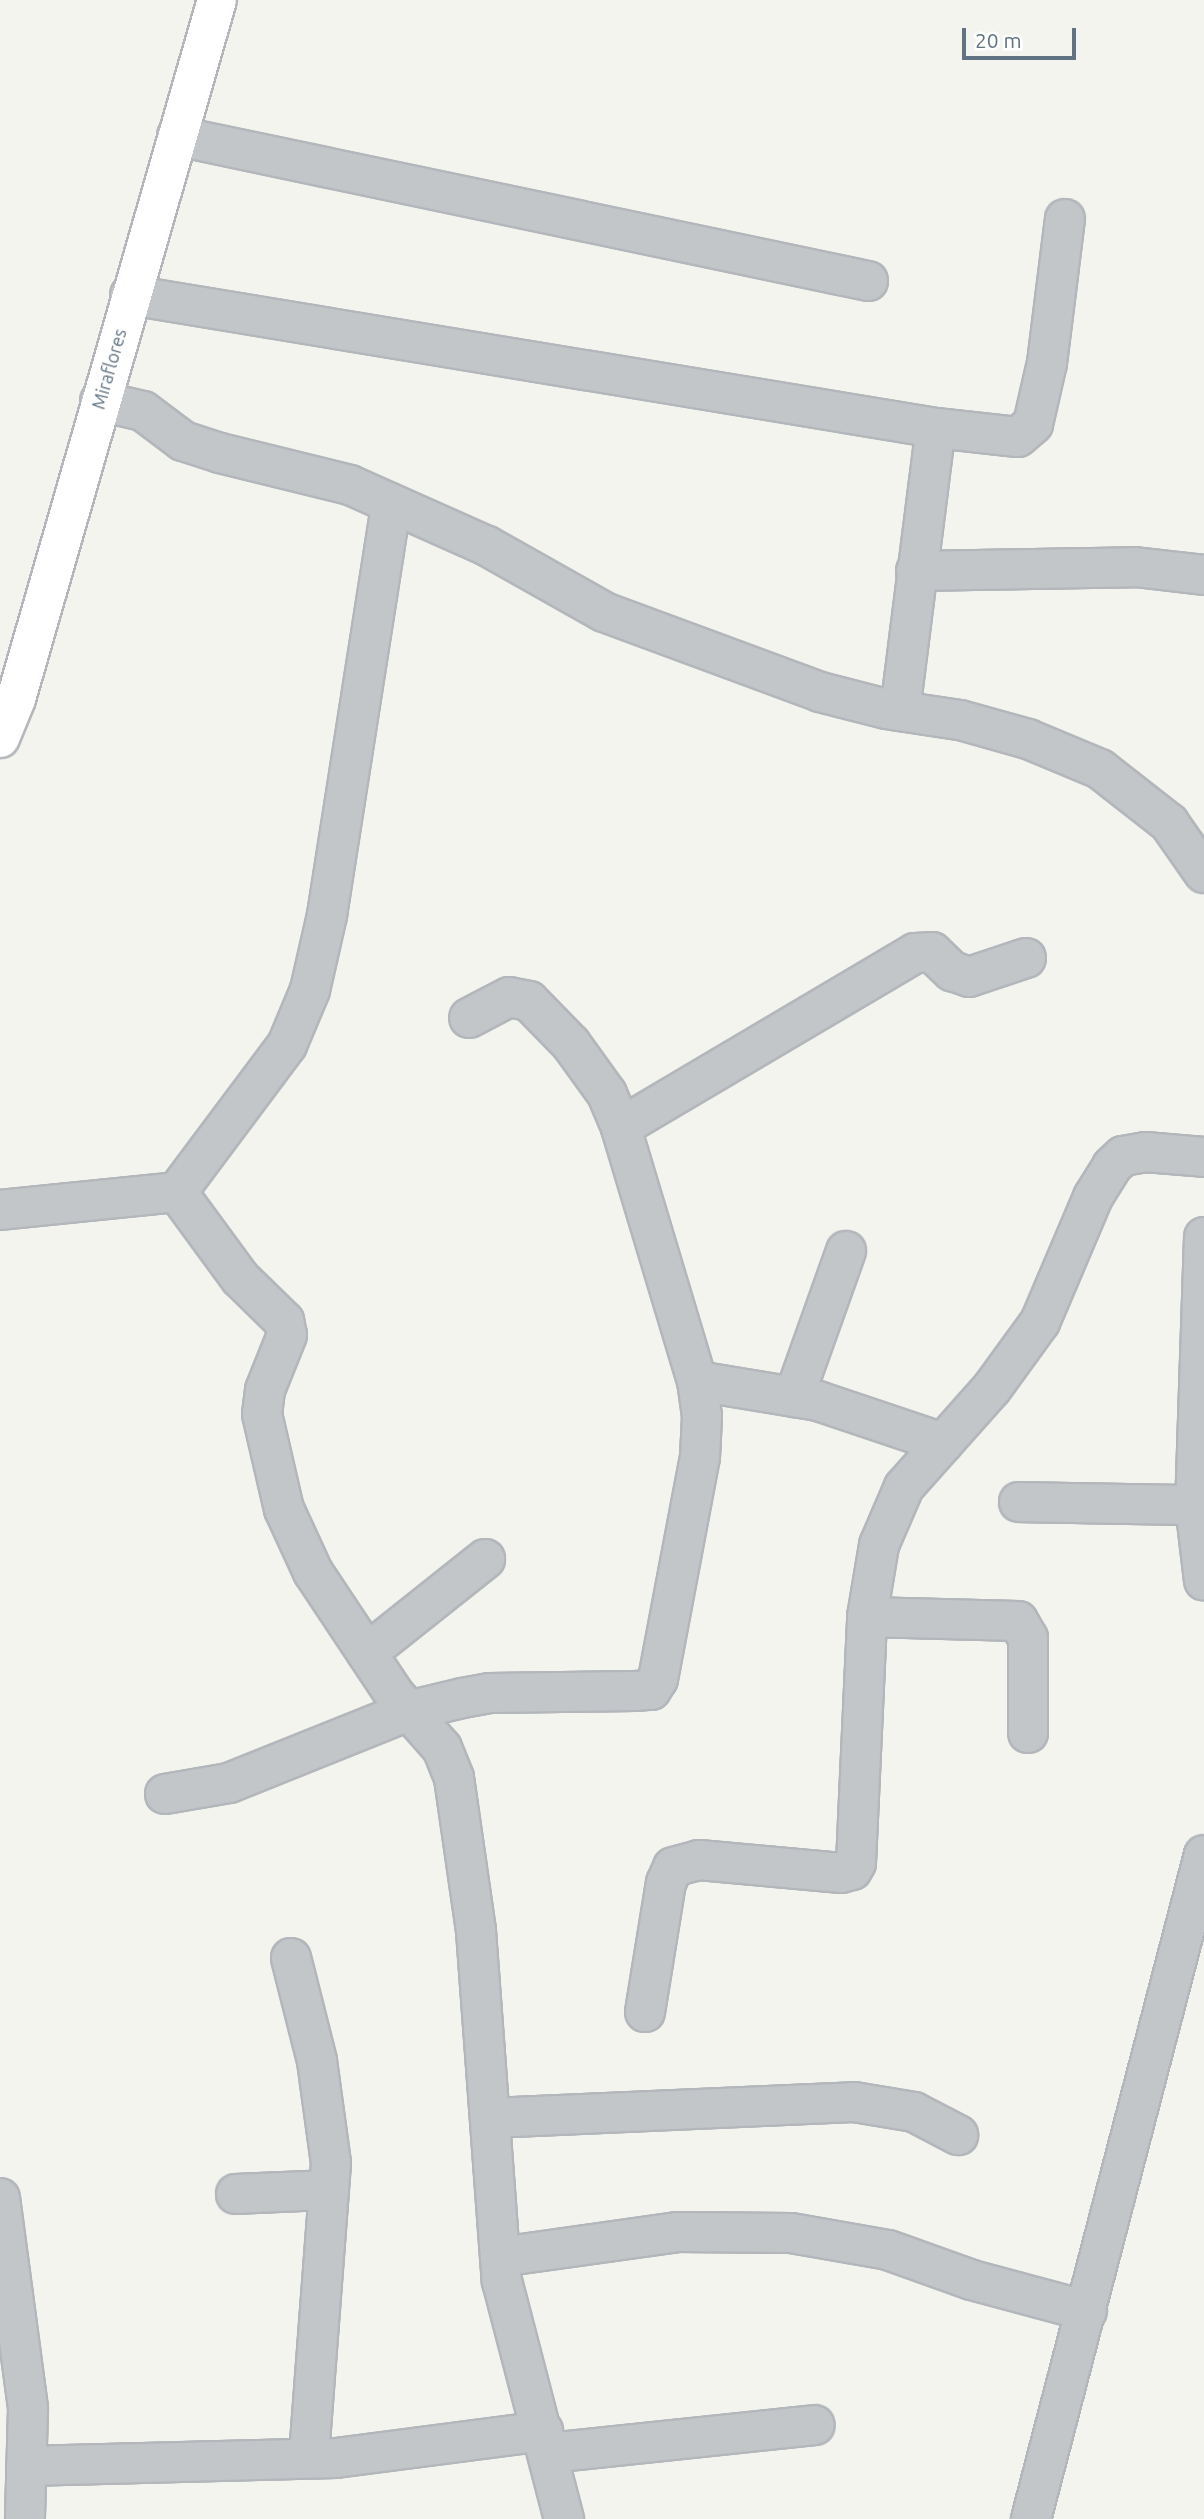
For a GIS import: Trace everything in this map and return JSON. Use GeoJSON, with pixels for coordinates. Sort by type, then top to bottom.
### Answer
{"type":"FeatureCollection","features":[{"type":"Feature","properties":{"kind":"main road","name":"Miraflores"},"geometry":{"type":"LineString","coordinates":[[0,738],[16,699],[217,0]]}},
{"type":"Feature","properties":{"kind":"street"},"geometry":{"type":"LineString","coordinates":[[177,136],[868,281]]}},
{"type":"Feature","properties":{"kind":"street"},"geometry":{"type":"LineString","coordinates":[[130,295],[936,428],[1012,438],[1024,434],[1033,424],[1057,307],[1065,219]]}},
{"type":"Feature","properties":{"kind":"street"},"geometry":{"type":"LineString","coordinates":[[100,401],[143,411],[183,441],[351,485],[487,546],[604,612],[820,692],[900,711],[960,720],[1017,736],[1100,769],[1169,823],[1202,862]]}},
{"type":"Feature","properties":{"kind":"street"},"geometry":{"type":"LineString","coordinates":[[900,711],[936,428]]}},
{"type":"Feature","properties":{"kind":"street"},"geometry":{"type":"LineString","coordinates":[[0,1210],[177,1192],[287,1045],[310,990],[327,915],[391,504]]}},
{"type":"Feature","properties":{"kind":"street"},"geometry":{"type":"LineString","coordinates":[[916,571],[1135,567],[1204,575]]}},
{"type":"Feature","properties":{"kind":"street"},"geometry":{"type":"LineString","coordinates":[[621,1127],[915,953],[932,952],[952,971],[969,978],[1026,958]]}},
{"type":"Feature","properties":{"kind":"street"},"geometry":{"type":"LineString","coordinates":[[165,1794],[229,1783],[408,1711],[489,1693],[651,1690],[658,1679],[686,1547],[700,1457],[702,1416],[697,1381],[621,1127],[588,1065],[529,1001],[509,997],[469,1018]]}},
{"type":"Feature","properties":{"kind":"street"},"geometry":{"type":"LineString","coordinates":[[645,2012],[666,1883],[673,1867],[699,1860],[841,1873],[852,1870],[856,1863],[867,1617],[879,1545],[904,1487],[992,1388],[1040,1322],[1093,1197],[1112,1166],[1122,1156],[1146,1152],[1204,1157]]}},
{"type":"Feature","properties":{"kind":"street"},"geometry":{"type":"LineString","coordinates":[[177,1192],[240,1278],[284,1321],[287,1335],[265,1390],[265,1441],[284,1509],[313,1572],[408,1711],[442,1748],[454,1778],[476,1931],[502,2281],[564,2519]]}},
{"type":"Feature","properties":{"kind":"street"},"geometry":{"type":"LineString","coordinates":[[1204,1237],[1195,1505],[1204,1580]]}},
{"type":"Feature","properties":{"kind":"street"},"geometry":{"type":"LineString","coordinates":[[794,1396],[846,1251]]}},
{"type":"Feature","properties":{"kind":"street"},"geometry":{"type":"LineString","coordinates":[[697,1381],[794,1396],[881,1419],[943,1443]]}},
{"type":"Feature","properties":{"kind":"street"},"geometry":{"type":"LineString","coordinates":[[1019,1502],[1195,1505]]}},
{"type":"Feature","properties":{"kind":"street"},"geometry":{"type":"LineString","coordinates":[[367,1653],[485,1559]]}},
{"type":"Feature","properties":{"kind":"street"},"geometry":{"type":"LineString","coordinates":[[867,1617],[1018,1621],[1028,1638],[1028,1733]]}},
{"type":"Feature","properties":{"kind":"street"},"geometry":{"type":"LineString","coordinates":[[1031,2519],[1204,1855]]}},
{"type":"Feature","properties":{"kind":"street"},"geometry":{"type":"LineString","coordinates":[[291,1958],[323,2095],[331,2163],[309,2458]]}},
{"type":"Feature","properties":{"kind":"street"},"geometry":{"type":"LineString","coordinates":[[490,2118],[854,2102],[914,2112],[958,2135]]}},
{"type":"Feature","properties":{"kind":"street"},"geometry":{"type":"LineString","coordinates":[[236,2194],[329,2190]]}},
{"type":"Feature","properties":{"kind":"street"},"geometry":{"type":"LineString","coordinates":[[0,2198],[14,2411],[26,2466],[25,2519]]}},
{"type":"Feature","properties":{"kind":"street"},"geometry":{"type":"LineString","coordinates":[[500,2257],[677,2232],[791,2233],[888,2250],[972,2280],[1087,2311]]}},
{"type":"Feature","properties":{"kind":"street"},"geometry":{"type":"LineString","coordinates":[[26,2466],[309,2458],[814,2425]]}}]}
